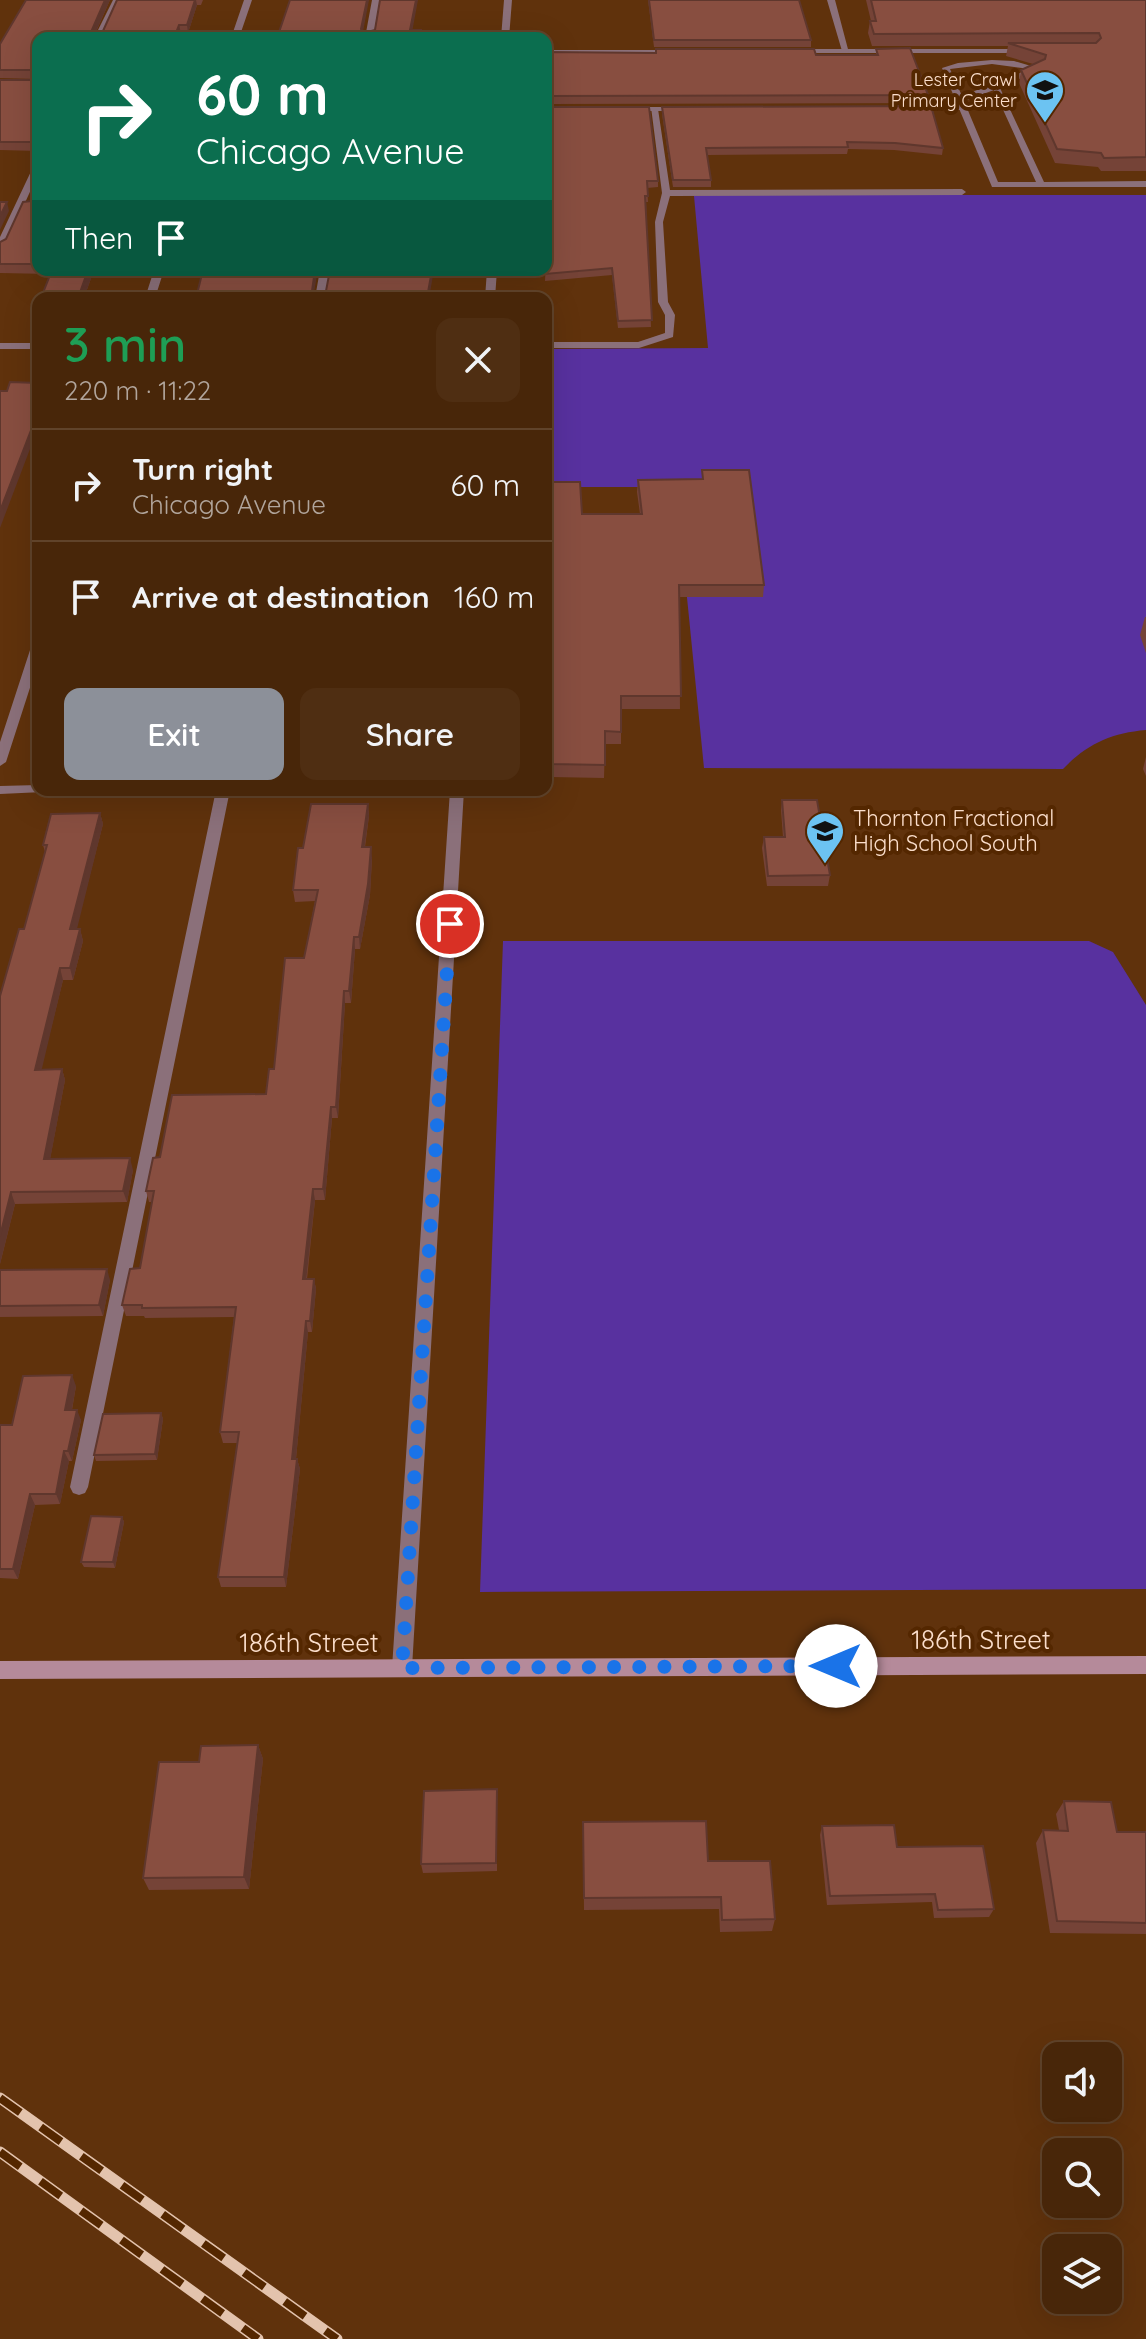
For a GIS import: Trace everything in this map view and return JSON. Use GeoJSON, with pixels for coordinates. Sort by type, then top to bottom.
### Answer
{"type":"FeatureCollection","features":[{"type":"Feature","properties":{"kind":"street"},"geometry":{"type":"LineString","coordinates":[[101,32],[117,0]]}},
{"type":"Feature","properties":{"kind":"street"},"geometry":{"type":"LineString","coordinates":[[237,32],[248,0]]}},
{"type":"Feature","properties":{"kind":"street"},"geometry":{"type":"LineString","coordinates":[[370,32],[376,0]]}},
{"type":"Feature","properties":{"kind":"street"},"geometry":{"type":"LineString","coordinates":[[505,32],[508,0]]}},
{"type":"Feature","properties":{"kind":"street"},"geometry":{"type":"LineString","coordinates":[[831,0],[846,51]]}},
{"type":"Feature","properties":{"kind":"street"},"geometry":{"type":"LineString","coordinates":[[783,51],[1031,51]]}},
{"type":"Feature","properties":{"kind":"street"},"geometry":{"type":"LineString","coordinates":[[552,52],[688,52]]}},
{"type":"Feature","properties":{"kind":"street"},"geometry":{"type":"LineString","coordinates":[[901,108],[961,104],[1037,69],[1016,62],[977,62],[946,68],[961,104],[995,185],[1146,184]]}},
{"type":"Feature","properties":{"kind":"street"},"geometry":{"type":"LineString","coordinates":[[996,87],[1041,185]]}},
{"type":"Feature","properties":{"kind":"street"},"geometry":{"type":"LineString","coordinates":[[623,109],[685,109]]}},
{"type":"Feature","properties":{"kind":"street"},"geometry":{"type":"LineString","coordinates":[[552,345],[652,344],[670,335],[670,315],[663,302],[659,222],[666,193],[654,109]]}},
{"type":"Feature","properties":{"kind":"street"},"geometry":{"type":"LineString","coordinates":[[0,247],[32,178]]}},
{"type":"Feature","properties":{"kind":"street"},"geometry":{"type":"LineString","coordinates":[[666,193],[962,192]]}},
{"type":"Feature","properties":{"kind":"street"},"geometry":{"type":"LineString","coordinates":[[0,346],[32,346]]}},
{"type":"Feature","properties":{"kind":"street"},"geometry":{"type":"LineString","coordinates":[[0,762],[32,663]]}},
{"type":"Feature","properties":{"kind":"street"},"geometry":{"type":"LineString","coordinates":[[0,790],[32,789]]}},
{"type":"Feature","properties":{"kind":"street"},"geometry":{"type":"LineString","coordinates":[[79,1487],[222,796]]}},
{"type":"Feature","properties":{"kind":"street"},"geometry":{"type":"LineString","coordinates":[[402,1668],[457,796]]}},
{"type":"Feature","properties":{"kind":"street","name":"186th Street"},"geometry":{"type":"LineString","coordinates":[[0,1670],[1146,1665]]}},
{"type":"Feature","properties":{"kind":"shaded area"},"geometry":{"type":"Polygon","coordinates":[[[1146,195],[1146,730],[1100,741],[1063,769],[704,768],[676,487],[552,487],[552,349],[708,348],[694,196],[1146,195]]]}},
{"type":"Feature","properties":{"kind":"shaded area"},"geometry":{"type":"Polygon","coordinates":[[[503,941],[1089,941],[1113,952],[1146,1005],[1146,1589],[480,1592],[503,941]]]}},
{"type":"Feature","properties":{"kind":"building"},"geometry":{"type":"Polygon","coordinates":[[[26,0],[105,0],[91,32],[32,32],[32,70],[0,70],[0,44],[26,0]]]}},
{"type":"Feature","properties":{"kind":"building"},"geometry":{"type":"Polygon","coordinates":[[[117,0],[195,0],[187,25],[179,25],[176,32],[91,32],[103,31],[117,0]]]}},
{"type":"Feature","properties":{"kind":"building"},"geometry":{"type":"Polygon","coordinates":[[[290,0],[367,0],[361,29],[363,32],[279,32],[290,0]]]}},
{"type":"Feature","properties":{"kind":"building"},"geometry":{"type":"Polygon","coordinates":[[[380,0],[416,0],[410,30],[421,30],[368,32],[375,30],[380,0]]]}},
{"type":"Feature","properties":{"kind":"building"},"geometry":{"type":"Polygon","coordinates":[[[649,0],[799,0],[811,40],[654,40],[649,0]]]}},
{"type":"Feature","properties":{"kind":"building"},"geometry":{"type":"Polygon","coordinates":[[[871,0],[1146,0],[1146,157],[1104,158],[1101,153],[1057,149],[1021,70],[1045,59],[1046,55],[1008,43],[1096,43],[1101,38],[1099,33],[874,34],[870,21],[876,21],[871,0]]]}},
{"type":"Feature","properties":{"kind":"building"},"geometry":{"type":"Polygon","coordinates":[[[910,48],[928,95],[552,96],[552,52],[814,49],[816,55],[878,55],[876,49],[910,48]]]}},
{"type":"Feature","properties":{"kind":"building"},"geometry":{"type":"Polygon","coordinates":[[[0,80],[32,80],[32,142],[0,142],[0,80]]]}},
{"type":"Feature","properties":{"kind":"building"},"geometry":{"type":"Polygon","coordinates":[[[931,106],[943,148],[847,142],[848,147],[706,148],[711,180],[673,180],[662,107],[931,106]]]}},
{"type":"Feature","properties":{"kind":"building"},"geometry":{"type":"Polygon","coordinates":[[[552,107],[649,107],[658,181],[647,181],[648,196],[645,196],[652,320],[618,321],[612,268],[552,273],[552,107]]]}},
{"type":"Feature","properties":{"kind":"building"},"geometry":{"type":"Polygon","coordinates":[[[32,199],[32,264],[0,264],[0,242],[6,239],[23,202],[32,199]]]}},
{"type":"Feature","properties":{"kind":"building"},"geometry":{"type":"Polygon","coordinates":[[[0,202],[7,202],[0,216],[0,202]]]}},
{"type":"Feature","properties":{"kind":"building"},"geometry":{"type":"Polygon","coordinates":[[[50,276],[86,276],[80,292],[43,292],[50,276]]]}},
{"type":"Feature","properties":{"kind":"building"},"geometry":{"type":"Polygon","coordinates":[[[202,276],[314,276],[312,291],[326,291],[329,276],[431,276],[428,292],[198,292],[202,276]]]}},
{"type":"Feature","properties":{"kind":"building"},"geometry":{"type":"Polygon","coordinates":[[[10,382],[32,383],[32,428],[0,511],[0,391],[7,391],[10,382]]]}},
{"type":"Feature","properties":{"kind":"building"},"geometry":{"type":"Polygon","coordinates":[[[702,470],[749,470],[764,585],[679,585],[681,696],[621,696],[621,732],[605,731],[605,765],[552,764],[552,482],[580,482],[582,514],[642,514],[638,480],[703,479],[702,470]]]}},
{"type":"Feature","properties":{"kind":"building"},"geometry":{"type":"Polygon","coordinates":[[[782,800],[817,800],[830,875],[768,876],[764,837],[785,837],[782,800]]]}},
{"type":"Feature","properties":{"kind":"building"},"geometry":{"type":"Polygon","coordinates":[[[311,804],[368,804],[362,847],[371,847],[368,884],[359,937],[354,937],[349,991],[344,991],[336,1107],[331,1107],[323,1189],[313,1189],[303,1279],[314,1279],[310,1321],[306,1321],[292,1459],[297,1459],[284,1577],[218,1577],[239,1432],[220,1432],[236,1307],[142,1308],[142,1305],[122,1305],[130,1269],[140,1268],[154,1191],[146,1191],[153,1158],[160,1157],[172,1095],[266,1094],[269,1069],[274,1069],[285,958],[304,958],[318,890],[293,890],[298,848],[303,848],[311,804]]]}},
{"type":"Feature","properties":{"kind":"building"},"geometry":{"type":"Polygon","coordinates":[[[100,813],[70,929],[80,929],[70,968],[60,968],[35,1070],[62,1069],[44,1159],[130,1158],[123,1191],[11,1192],[0,1236],[0,996],[19,929],[24,929],[47,845],[43,845],[51,814],[100,813]]]}},
{"type":"Feature","properties":{"kind":"building"},"geometry":{"type":"Polygon","coordinates":[[[107,1269],[99,1305],[0,1306],[0,1270],[107,1269]]]}},
{"type":"Feature","properties":{"kind":"building"},"geometry":{"type":"Polygon","coordinates":[[[72,1375],[65,1410],[77,1410],[68,1451],[64,1451],[56,1494],[30,1494],[13,1569],[0,1569],[0,1425],[12,1425],[23,1376],[72,1375]]]}},
{"type":"Feature","properties":{"kind":"building"},"geometry":{"type":"Polygon","coordinates":[[[161,1413],[155,1454],[94,1455],[103,1414],[161,1413]]]}},
{"type":"Feature","properties":{"kind":"building"},"geometry":{"type":"Polygon","coordinates":[[[91,1516],[122,1517],[113,1562],[81,1562],[91,1516]]]}},
{"type":"Feature","properties":{"kind":"building"},"geometry":{"type":"Polygon","coordinates":[[[258,1745],[244,1877],[143,1878],[159,1762],[199,1762],[201,1746],[258,1745]]]}},
{"type":"Feature","properties":{"kind":"building"},"geometry":{"type":"Polygon","coordinates":[[[497,1789],[496,1863],[421,1864],[424,1791],[497,1789]]]}},
{"type":"Feature","properties":{"kind":"building"},"geometry":{"type":"Polygon","coordinates":[[[1064,1801],[1111,1802],[1117,1832],[1146,1832],[1146,1923],[1057,1921],[1043,1830],[1068,1831],[1064,1801]]]}},
{"type":"Feature","properties":{"kind":"building"},"geometry":{"type":"Polygon","coordinates":[[[706,1821],[708,1861],[770,1861],[775,1919],[722,1920],[721,1897],[584,1898],[583,1822],[706,1821]]]}},
{"type":"Feature","properties":{"kind":"building"},"geometry":{"type":"Polygon","coordinates":[[[894,1825],[897,1847],[983,1846],[994,1909],[938,1910],[935,1894],[830,1896],[822,1826],[894,1825]]]}},
{"type":"Feature","properties":{"kind":"railway"},"geometry":{"type":"LineString","coordinates":[[0,2098],[337,2339]]}},
{"type":"Feature","properties":{"kind":"railway"},"geometry":{"type":"LineString","coordinates":[[0,2152],[258,2339]]}},
{"type":"Feature","properties":{"kind":"place","name":"Lester Crawl Primary Center"},"geometry":{"type":"Point","coordinates":[1045,124]}},
{"type":"Feature","properties":{"kind":"place","name":"Thornton Fractional High School South"},"geometry":{"type":"Point","coordinates":[825,865]}},
{"type":"Feature","properties":{"kind":"route"},"geometry":{"type":"LineString","coordinates":[[450,924],[402,1668],[836,1666]]}}]}
